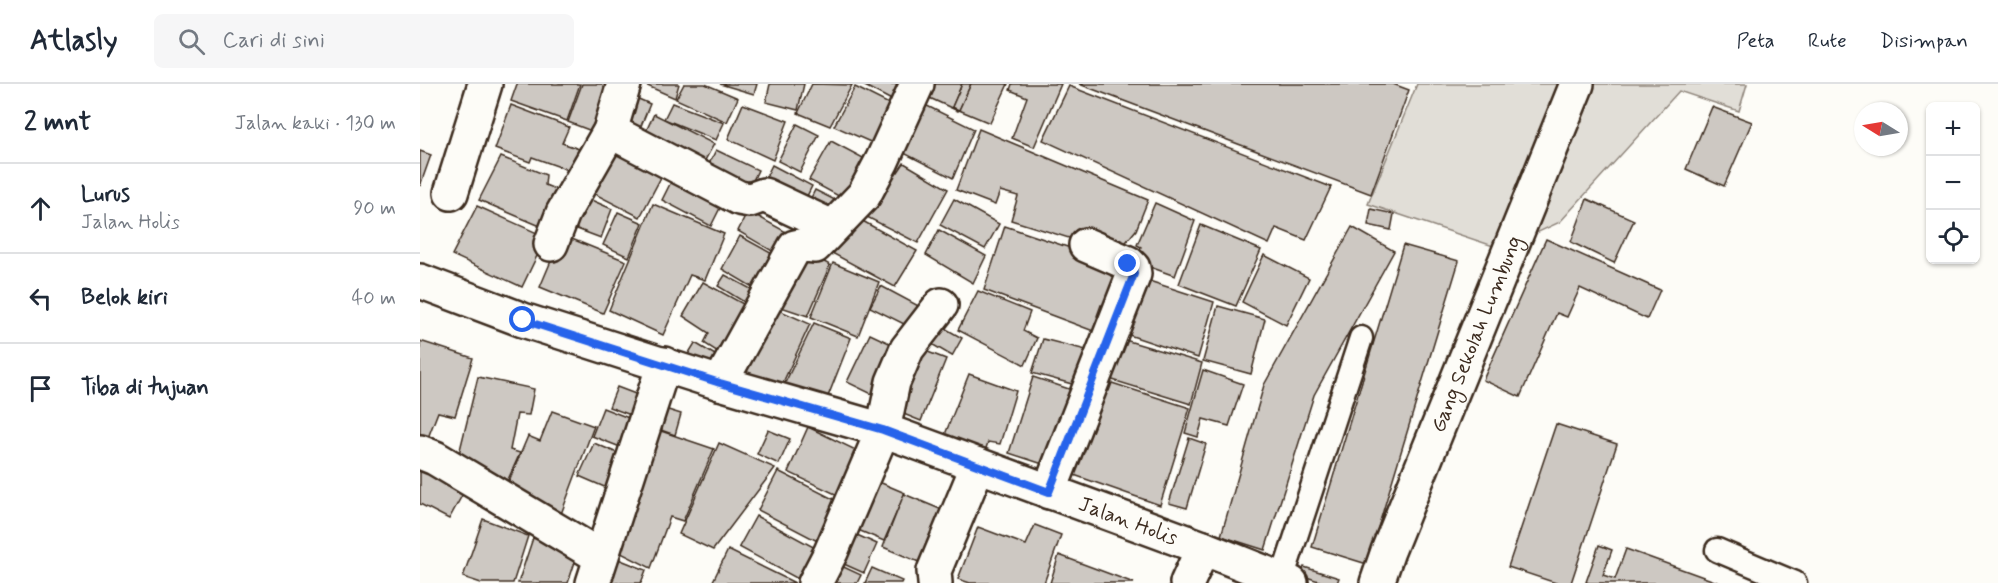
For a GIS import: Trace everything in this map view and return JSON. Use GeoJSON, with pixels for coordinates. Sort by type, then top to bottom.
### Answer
{"type":"FeatureCollection","features":[{"type":"Feature","properties":{"kind":"street"},"geometry":{"type":"LineString","coordinates":[[452,193],[485,84]]}},
{"type":"Feature","properties":{"kind":"street"},"geometry":{"type":"LineString","coordinates":[[551,244],[563,213],[610,131],[624,84]]}},
{"type":"Feature","properties":{"kind":"street"},"geometry":{"type":"LineString","coordinates":[[720,383],[795,248],[804,245],[815,246],[864,195],[917,84]]}},
{"type":"Feature","properties":{"kind":"street","name":"Gang Sekolah Lumbung"},"geometry":{"type":"LineString","coordinates":[[1377,583],[1576,84]]}},
{"type":"Feature","properties":{"kind":"street"},"geometry":{"type":"LineString","coordinates":[[610,131],[739,198],[750,200],[764,195],[832,227]]}},
{"type":"Feature","properties":{"kind":"street"},"geometry":{"type":"LineString","coordinates":[[1049,492],[1134,274],[1133,268],[1128,264],[1086,245]]}},
{"type":"Feature","properties":{"kind":"street","name":"Jalan Holis"},"geometry":{"type":"LineString","coordinates":[[420,281],[523,320],[720,383],[883,430],[1286,581]]}},
{"type":"Feature","properties":{"kind":"street"},"geometry":{"type":"LineString","coordinates":[[815,583],[831,552],[883,430],[893,382],[907,349],[941,304]]}},
{"type":"Feature","properties":{"kind":"street"},"geometry":{"type":"LineString","coordinates":[[420,452],[435,458],[597,570],[664,364]]}},
{"type":"Feature","properties":{"kind":"street"},"geometry":{"type":"LineString","coordinates":[[935,583],[934,571],[978,465]]}},
{"type":"Feature","properties":{"kind":"street"},"geometry":{"type":"LineString","coordinates":[[1187,583],[1203,548]]}},
{"type":"Feature","properties":{"kind":"lane"},"geometry":{"type":"LineString","coordinates":[[1286,581],[1360,338]]}},
{"type":"Feature","properties":{"kind":"lane"},"geometry":{"type":"LineString","coordinates":[[1717,550],[1796,583]]}},
{"type":"Feature","properties":{"kind":"shaded area"},"geometry":{"type":"Polygon","coordinates":[[[1417,84],[1747,84],[1739,111],[1679,91],[1560,222],[1502,249],[1368,204],[1417,84]]]}},
{"type":"Feature","properties":{"kind":"building"},"geometry":{"type":"Polygon","coordinates":[[[517,84],[580,84],[567,121],[511,101],[517,84]]]}},
{"type":"Feature","properties":{"kind":"building"},"geometry":{"type":"Polygon","coordinates":[[[582,84],[606,84],[619,89],[602,135],[568,122],[582,84]]]}},
{"type":"Feature","properties":{"kind":"building"},"geometry":{"type":"Polygon","coordinates":[[[643,84],[679,84],[675,98],[643,84]]]}},
{"type":"Feature","properties":{"kind":"building"},"geometry":{"type":"Polygon","coordinates":[[[684,84],[705,84],[738,98],[727,122],[676,99],[684,84]]]}},
{"type":"Feature","properties":{"kind":"building"},"geometry":{"type":"Polygon","coordinates":[[[720,84],[757,84],[754,94],[720,84]]]}},
{"type":"Feature","properties":{"kind":"building"},"geometry":{"type":"Polygon","coordinates":[[[770,84],[804,84],[798,110],[766,102],[770,84]]]}},
{"type":"Feature","properties":{"kind":"building"},"geometry":{"type":"Polygon","coordinates":[[[812,84],[852,85],[830,126],[798,113],[812,84]]]}},
{"type":"Feature","properties":{"kind":"building"},"geometry":{"type":"Polygon","coordinates":[[[861,84],[904,84],[903,106],[861,84]]]}},
{"type":"Feature","properties":{"kind":"building"},"geometry":{"type":"Polygon","coordinates":[[[925,84],[962,84],[952,107],[959,110],[921,94],[925,84]]]}},
{"type":"Feature","properties":{"kind":"building"},"geometry":{"type":"Polygon","coordinates":[[[962,84],[971,84],[959,110],[952,107],[962,84]]]}},
{"type":"Feature","properties":{"kind":"building"},"geometry":{"type":"Polygon","coordinates":[[[971,84],[1008,84],[990,123],[959,110],[971,84]]]}},
{"type":"Feature","properties":{"kind":"building"},"geometry":{"type":"Polygon","coordinates":[[[1012,84],[1061,84],[1034,147],[1012,138],[1027,97],[1010,90],[1012,84]]]}},
{"type":"Feature","properties":{"kind":"building"},"geometry":{"type":"Polygon","coordinates":[[[1079,84],[1393,84],[1409,90],[1371,194],[1079,84]]]}},
{"type":"Feature","properties":{"kind":"building"},"geometry":{"type":"Polygon","coordinates":[[[1069,86],[1331,187],[1306,240],[1276,228],[1269,244],[1043,140],[1069,86]]]}},
{"type":"Feature","properties":{"kind":"building"},"geometry":{"type":"Polygon","coordinates":[[[855,87],[903,111],[875,144],[834,126],[855,87]]]}},
{"type":"Feature","properties":{"kind":"building"},"geometry":{"type":"Polygon","coordinates":[[[627,94],[650,104],[636,138],[612,129],[627,94]]]}},
{"type":"Feature","properties":{"kind":"building"},"geometry":{"type":"Polygon","coordinates":[[[915,100],[974,129],[953,178],[896,149],[915,100]]]}},
{"type":"Feature","properties":{"kind":"building"},"geometry":{"type":"Polygon","coordinates":[[[672,103],[724,123],[716,140],[664,119],[672,103]]]}},
{"type":"Feature","properties":{"kind":"building"},"geometry":{"type":"Polygon","coordinates":[[[743,104],[788,121],[773,160],[728,139],[743,104]]]}},
{"type":"Feature","properties":{"kind":"building"},"geometry":{"type":"Polygon","coordinates":[[[511,105],[569,127],[562,143],[582,150],[574,172],[532,157],[530,162],[495,149],[511,105]]]}},
{"type":"Feature","properties":{"kind":"building"},"geometry":{"type":"Polygon","coordinates":[[[1712,107],[1752,122],[1724,186],[1686,169],[1712,107]]]}},
{"type":"Feature","properties":{"kind":"building"},"geometry":{"type":"Polygon","coordinates":[[[654,114],[714,144],[699,171],[641,142],[654,114]]]}},
{"type":"Feature","properties":{"kind":"building"},"geometry":{"type":"Polygon","coordinates":[[[797,124],[819,135],[800,172],[778,161],[797,124]]]}},
{"type":"Feature","properties":{"kind":"building"},"geometry":{"type":"Polygon","coordinates":[[[979,129],[1148,200],[1136,230],[1117,253],[1011,220],[1018,196],[1000,191],[995,205],[956,190],[979,129]]]}},
{"type":"Feature","properties":{"kind":"building"},"geometry":{"type":"Polygon","coordinates":[[[613,138],[668,164],[640,217],[587,190],[613,138]]]}},
{"type":"Feature","properties":{"kind":"building"},"geometry":{"type":"Polygon","coordinates":[[[831,141],[867,160],[846,200],[809,180],[831,141]]]}},
{"type":"Feature","properties":{"kind":"building"},"geometry":{"type":"Polygon","coordinates":[[[716,150],[758,170],[746,195],[704,174],[716,150]]]}},
{"type":"Feature","properties":{"kind":"building"},"geometry":{"type":"Polygon","coordinates":[[[420,151],[431,155],[420,186],[420,151]]]}},
{"type":"Feature","properties":{"kind":"building"},"geometry":{"type":"Polygon","coordinates":[[[501,157],[546,175],[545,185],[570,195],[552,231],[479,200],[501,157]]]}},
{"type":"Feature","properties":{"kind":"building"},"geometry":{"type":"Polygon","coordinates":[[[904,163],[948,189],[918,243],[863,215],[890,168],[898,172],[904,163]]]}},
{"type":"Feature","properties":{"kind":"building"},"geometry":{"type":"Polygon","coordinates":[[[772,165],[812,186],[803,204],[763,183],[772,165]]]}},
{"type":"Feature","properties":{"kind":"building"},"geometry":{"type":"Polygon","coordinates":[[[675,174],[724,200],[711,226],[662,200],[675,174]]]}},
{"type":"Feature","properties":{"kind":"building"},"geometry":{"type":"Polygon","coordinates":[[[815,190],[835,200],[826,216],[807,206],[815,190]]]}},
{"type":"Feature","properties":{"kind":"building"},"geometry":{"type":"Polygon","coordinates":[[[582,196],[612,209],[601,238],[569,226],[582,196]]]}},
{"type":"Feature","properties":{"kind":"building"},"geometry":{"type":"Polygon","coordinates":[[[954,199],[999,224],[985,249],[940,225],[954,199]]]}},
{"type":"Feature","properties":{"kind":"building"},"geometry":{"type":"Polygon","coordinates":[[[1587,199],[1634,220],[1614,263],[1571,242],[1587,199]]]}},
{"type":"Feature","properties":{"kind":"building"},"geometry":{"type":"Polygon","coordinates":[[[1155,203],[1195,221],[1175,276],[1136,262],[1141,247],[1137,245],[1155,203]]]}},
{"type":"Feature","properties":{"kind":"building"},"geometry":{"type":"Polygon","coordinates":[[[653,204],[724,234],[705,280],[690,275],[663,335],[609,310],[653,204]]]}},
{"type":"Feature","properties":{"kind":"building"},"geometry":{"type":"Polygon","coordinates":[[[477,206],[546,237],[522,287],[452,255],[477,206]]]}},
{"type":"Feature","properties":{"kind":"building"},"geometry":{"type":"Polygon","coordinates":[[[1371,209],[1394,214],[1391,230],[1368,225],[1371,209]]]}},
{"type":"Feature","properties":{"kind":"building"},"geometry":{"type":"Polygon","coordinates":[[[748,211],[797,238],[786,259],[738,231],[748,211]]]}},
{"type":"Feature","properties":{"kind":"building"},"geometry":{"type":"Polygon","coordinates":[[[618,212],[643,223],[629,257],[603,245],[618,212]]]}},
{"type":"Feature","properties":{"kind":"building"},"geometry":{"type":"Polygon","coordinates":[[[859,219],[917,251],[895,287],[832,253],[844,232],[851,236],[859,219]]]}},
{"type":"Feature","properties":{"kind":"building"},"geometry":{"type":"Polygon","coordinates":[[[1201,225],[1261,250],[1236,306],[1179,284],[1201,225]]]}},
{"type":"Feature","properties":{"kind":"building"},"geometry":{"type":"Polygon","coordinates":[[[1005,226],[1127,267],[1113,309],[1101,305],[1097,316],[1108,319],[1104,335],[984,290],[1005,226]]]}},
{"type":"Feature","properties":{"kind":"building"},"geometry":{"type":"Polygon","coordinates":[[[1352,227],[1394,251],[1314,395],[1265,550],[1221,536],[1264,385],[1352,227]]]}},
{"type":"Feature","properties":{"kind":"building"},"geometry":{"type":"Polygon","coordinates":[[[939,230],[986,256],[973,283],[926,255],[939,230]]]}},
{"type":"Feature","properties":{"kind":"building"},"geometry":{"type":"Polygon","coordinates":[[[562,235],[626,261],[603,313],[540,287],[562,235]]]}},
{"type":"Feature","properties":{"kind":"building"},"geometry":{"type":"Polygon","coordinates":[[[740,236],[785,261],[766,295],[722,269],[740,236]]]}},
{"type":"Feature","properties":{"kind":"building"},"geometry":{"type":"Polygon","coordinates":[[[1546,239],[1660,290],[1647,319],[1580,288],[1567,317],[1557,313],[1520,397],[1483,380],[1546,239]]]}},
{"type":"Feature","properties":{"kind":"building"},"geometry":{"type":"Polygon","coordinates":[[[1403,245],[1459,261],[1367,564],[1312,547],[1403,245]]]}},
{"type":"Feature","properties":{"kind":"building"},"geometry":{"type":"Polygon","coordinates":[[[811,255],[830,265],[808,316],[772,304],[811,255]]]}},
{"type":"Feature","properties":{"kind":"building"},"geometry":{"type":"Polygon","coordinates":[[[1264,255],[1309,278],[1286,325],[1242,302],[1264,255]]]}},
{"type":"Feature","properties":{"kind":"building"},"geometry":{"type":"Polygon","coordinates":[[[833,263],[879,282],[858,336],[811,317],[833,263]]]}},
{"type":"Feature","properties":{"kind":"building"},"geometry":{"type":"Polygon","coordinates":[[[725,275],[762,295],[754,308],[718,286],[725,275]]]}},
{"type":"Feature","properties":{"kind":"building"},"geometry":{"type":"Polygon","coordinates":[[[1143,279],[1214,302],[1198,358],[1126,334],[1143,279]]]}},
{"type":"Feature","properties":{"kind":"building"},"geometry":{"type":"Polygon","coordinates":[[[703,282],[756,311],[729,359],[704,343],[709,333],[683,316],[703,282]]]}},
{"type":"Feature","properties":{"kind":"building"},"geometry":{"type":"Polygon","coordinates":[[[881,286],[926,310],[916,330],[870,307],[881,286]]]}},
{"type":"Feature","properties":{"kind":"building"},"geometry":{"type":"Polygon","coordinates":[[[978,291],[1030,312],[1023,331],[1037,338],[1025,365],[958,330],[978,291]]]}},
{"type":"Feature","properties":{"kind":"building"},"geometry":{"type":"Polygon","coordinates":[[[1218,306],[1265,319],[1251,374],[1203,361],[1218,306]]]}},
{"type":"Feature","properties":{"kind":"building"},"geometry":{"type":"Polygon","coordinates":[[[772,307],[810,324],[779,391],[736,371],[772,307]]]}},
{"type":"Feature","properties":{"kind":"building"},"geometry":{"type":"Polygon","coordinates":[[[934,322],[962,338],[952,356],[923,339],[934,322]]]}},
{"type":"Feature","properties":{"kind":"building"},"geometry":{"type":"Polygon","coordinates":[[[814,323],[851,338],[827,399],[784,385],[814,323]]]}},
{"type":"Feature","properties":{"kind":"building"},"geometry":{"type":"Polygon","coordinates":[[[870,334],[900,348],[878,397],[847,382],[870,334]]]}},
{"type":"Feature","properties":{"kind":"building"},"geometry":{"type":"Polygon","coordinates":[[[1043,339],[1094,352],[1083,387],[1032,373],[1043,339]]]}},
{"type":"Feature","properties":{"kind":"building"},"geometry":{"type":"Polygon","coordinates":[[[1125,340],[1202,363],[1191,404],[1106,378],[1111,357],[1120,358],[1125,340]]]}},
{"type":"Feature","properties":{"kind":"building"},"geometry":{"type":"Polygon","coordinates":[[[420,341],[473,358],[455,416],[438,412],[424,448],[420,446],[420,341]]]}},
{"type":"Feature","properties":{"kind":"building"},"geometry":{"type":"Polygon","coordinates":[[[695,343],[727,362],[718,376],[687,356],[695,343]]]}},
{"type":"Feature","properties":{"kind":"building"},"geometry":{"type":"Polygon","coordinates":[[[915,347],[946,359],[921,421],[896,411],[915,347]]]}},
{"type":"Feature","properties":{"kind":"building"},"geometry":{"type":"Polygon","coordinates":[[[1203,370],[1243,384],[1229,426],[1203,419],[1198,437],[1185,433],[1203,370]]]}},
{"type":"Feature","properties":{"kind":"building"},"geometry":{"type":"Polygon","coordinates":[[[969,374],[1016,391],[1000,444],[988,442],[983,458],[942,442],[969,374]]]}},
{"type":"Feature","properties":{"kind":"building"},"geometry":{"type":"Polygon","coordinates":[[[478,377],[534,389],[529,415],[517,414],[510,450],[520,453],[506,484],[456,466],[478,377]]]}},
{"type":"Feature","properties":{"kind":"building"},"geometry":{"type":"Polygon","coordinates":[[[1033,377],[1078,392],[1055,468],[1009,453],[1033,377]]]}},
{"type":"Feature","properties":{"kind":"building"},"geometry":{"type":"Polygon","coordinates":[[[1112,383],[1190,408],[1160,505],[1074,475],[1099,389],[1109,391],[1112,383]]]}},
{"type":"Feature","properties":{"kind":"building"},"geometry":{"type":"Polygon","coordinates":[[[617,387],[646,398],[639,418],[609,407],[617,387]]]}},
{"type":"Feature","properties":{"kind":"building"},"geometry":{"type":"Polygon","coordinates":[[[603,408],[639,422],[628,450],[592,436],[603,408]]]}},
{"type":"Feature","properties":{"kind":"building"},"geometry":{"type":"Polygon","coordinates":[[[665,409],[681,414],[675,435],[658,429],[665,409]]]}},
{"type":"Feature","properties":{"kind":"building"},"geometry":{"type":"Polygon","coordinates":[[[552,411],[594,426],[561,514],[506,488],[528,436],[540,441],[552,411]]]}},
{"type":"Feature","properties":{"kind":"building"},"geometry":{"type":"Polygon","coordinates":[[[1556,424],[1617,444],[1571,583],[1556,583],[1508,567],[1556,424]]]}},
{"type":"Feature","properties":{"kind":"building"},"geometry":{"type":"Polygon","coordinates":[[[808,427],[864,454],[844,498],[788,472],[808,427]]]}},
{"type":"Feature","properties":{"kind":"building"},"geometry":{"type":"Polygon","coordinates":[[[658,430],[714,449],[683,521],[670,517],[651,568],[609,547],[658,430]]]}},
{"type":"Feature","properties":{"kind":"building"},"geometry":{"type":"Polygon","coordinates":[[[768,430],[790,439],[779,464],[757,454],[768,430]]]}},
{"type":"Feature","properties":{"kind":"building"},"geometry":{"type":"Polygon","coordinates":[[[1189,438],[1206,444],[1187,508],[1169,503],[1189,438]]]}},
{"type":"Feature","properties":{"kind":"building"},"geometry":{"type":"Polygon","coordinates":[[[594,443],[631,459],[616,492],[579,476],[594,443]]]}},
{"type":"Feature","properties":{"kind":"building"},"geometry":{"type":"Polygon","coordinates":[[[719,443],[775,468],[713,550],[679,534],[719,443]]]}},
{"type":"Feature","properties":{"kind":"building"},"geometry":{"type":"Polygon","coordinates":[[[420,462],[465,490],[449,519],[420,504],[420,462]]]}},
{"type":"Feature","properties":{"kind":"building"},"geometry":{"type":"Polygon","coordinates":[[[778,471],[845,505],[825,545],[758,510],[778,471]]]}},
{"type":"Feature","properties":{"kind":"building"},"geometry":{"type":"Polygon","coordinates":[[[872,479],[905,493],[884,541],[851,527],[872,479]]]}},
{"type":"Feature","properties":{"kind":"building"},"geometry":{"type":"Polygon","coordinates":[[[904,494],[947,512],[926,565],[883,547],[904,494]]]}},
{"type":"Feature","properties":{"kind":"building"},"geometry":{"type":"Polygon","coordinates":[[[756,516],[819,550],[802,581],[739,547],[756,516]]]}},
{"type":"Feature","properties":{"kind":"building"},"geometry":{"type":"Polygon","coordinates":[[[483,519],[528,536],[513,583],[481,583],[463,577],[483,519]]]}},
{"type":"Feature","properties":{"kind":"building"},"geometry":{"type":"Polygon","coordinates":[[[1035,525],[1061,535],[1044,583],[970,583],[958,579],[978,527],[1026,545],[1035,525]]]}},
{"type":"Feature","properties":{"kind":"building"},"geometry":{"type":"Polygon","coordinates":[[[848,531],[877,544],[864,573],[835,560],[848,531]]]}},
{"type":"Feature","properties":{"kind":"building"},"geometry":{"type":"Polygon","coordinates":[[[533,538],[578,553],[568,583],[518,583],[533,538]]]}},
{"type":"Feature","properties":{"kind":"building"},"geometry":{"type":"Polygon","coordinates":[[[1599,545],[1612,550],[1603,575],[1615,579],[1626,549],[1720,583],[1589,583],[1586,582],[1599,545]]]}},
{"type":"Feature","properties":{"kind":"building"},"geometry":{"type":"Polygon","coordinates":[[[728,550],[795,583],[712,583],[728,550]]]}},
{"type":"Feature","properties":{"kind":"building"},"geometry":{"type":"Polygon","coordinates":[[[608,555],[646,570],[641,583],[597,583],[608,555]]]}},
{"type":"Feature","properties":{"kind":"building"},"geometry":{"type":"Polygon","coordinates":[[[1059,555],[1134,583],[1050,583],[1059,555]]]}},
{"type":"Feature","properties":{"kind":"building"},"geometry":{"type":"Polygon","coordinates":[[[835,563],[861,575],[857,583],[826,583],[835,563]]]}},
{"type":"Feature","properties":{"kind":"building"},"geometry":{"type":"Polygon","coordinates":[[[1304,567],[1339,578],[1337,583],[1324,583],[1301,575],[1304,567]]]}},
{"type":"Feature","properties":{"kind":"building"},"geometry":{"type":"Polygon","coordinates":[[[872,568],[902,581],[901,583],[865,583],[872,568]]]}},
{"type":"Feature","properties":{"kind":"route"},"geometry":{"type":"LineString","coordinates":[[523,320],[720,383],[883,430],[1049,492],[1134,274],[1133,268],[1128,264]]}}]}
